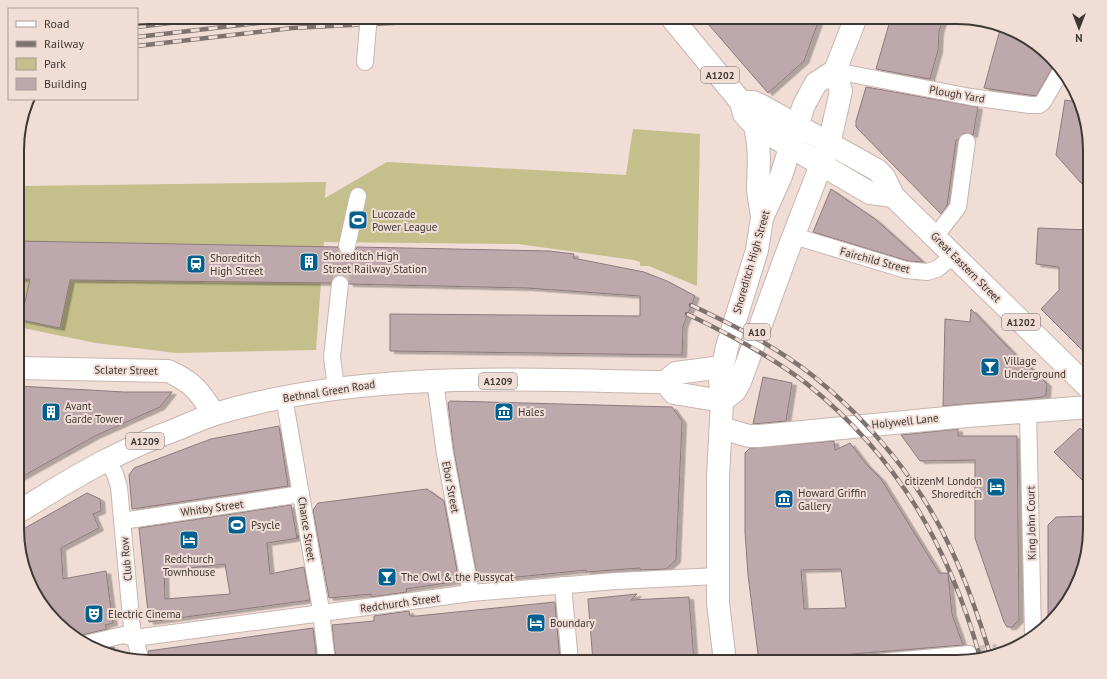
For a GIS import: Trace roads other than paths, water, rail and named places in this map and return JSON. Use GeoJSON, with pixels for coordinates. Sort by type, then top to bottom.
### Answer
{"type":"FeatureCollection","features":[{"type":"Feature","properties":{"kind":"main road","name":"A1202"},"geometry":{"type":"LineString","coordinates":[[677,24],[741,102],[744,114],[755,126],[791,146],[821,166],[870,193],[893,196]]}},
{"type":"Feature","properties":{"kind":"main road"},"geometry":{"type":"LineString","coordinates":[[835,71],[853,24]]}},
{"type":"Feature","properties":{"kind":"main road","name":"Shoreditch High Street"},"geometry":{"type":"LineString","coordinates":[[724,655],[718,603],[718,477],[722,401],[720,380],[722,367],[757,250],[762,218],[781,176],[804,105],[816,83],[835,71]]}},
{"type":"Feature","properties":{"kind":"main road","name":"A10"},"geometry":{"type":"LineString","coordinates":[[722,401],[735,391],[740,382],[803,210],[829,144],[840,91],[835,71]]}},
{"type":"Feature","properties":{"kind":"main road","name":"A1202"},"geometry":{"type":"LineString","coordinates":[[741,102],[753,102],[829,144]]}},
{"type":"Feature","properties":{"kind":"main road","name":"A1202"},"geometry":{"type":"LineString","coordinates":[[755,126],[759,141],[760,162],[758,187],[762,218]]}},
{"type":"Feature","properties":{"kind":"main road","name":"Great Eastern Street"},"geometry":{"type":"LineString","coordinates":[[829,144],[877,170],[884,177],[893,196],[1083,382]]}},
{"type":"Feature","properties":{"kind":"main road"},"geometry":{"type":"LineString","coordinates":[[722,367],[676,373],[665,382],[674,393],[722,401]]}},
{"type":"Feature","properties":{"kind":"main road","name":"Sclater Street"},"geometry":{"type":"LineString","coordinates":[[24,368],[168,371],[185,378],[196,388],[214,414]]}},
{"type":"Feature","properties":{"kind":"main road","name":"Bethnal Green Road"},"geometry":{"type":"LineString","coordinates":[[24,508],[107,459],[148,440],[214,414],[284,397],[336,388],[389,382],[665,382]]}},
{"type":"Feature","properties":{"kind":"main road","name":"Holywell Lane"},"geometry":{"type":"LineString","coordinates":[[721,428],[749,436],[759,436],[1083,407]]}},
{"type":"Feature","properties":{"kind":"street"},"geometry":{"type":"LineString","coordinates":[[365,62],[368,24]]}},
{"type":"Feature","properties":{"kind":"street","name":"Plough Yard"},"geometry":{"type":"LineString","coordinates":[[835,71],[971,97],[1030,105],[1039,105],[1043,102],[1057,78]]}},
{"type":"Feature","properties":{"kind":"street"},"geometry":{"type":"LineString","coordinates":[[935,237],[958,207],[967,142]]}},
{"type":"Feature","properties":{"kind":"street"},"geometry":{"type":"LineString","coordinates":[[347,246],[358,196]]}},
{"type":"Feature","properties":{"kind":"street","name":"Fairchild Street"},"geometry":{"type":"LineString","coordinates":[[794,236],[906,270],[927,272],[937,269],[953,256]]}},
{"type":"Feature","properties":{"kind":"street"},"geometry":{"type":"LineString","coordinates":[[336,388],[332,357],[340,284]]}},
{"type":"Feature","properties":{"kind":"street","name":"Ebor Street"},"geometry":{"type":"LineString","coordinates":[[435,381],[445,454],[471,593]]}},
{"type":"Feature","properties":{"kind":"street","name":"Chance Street"},"geometry":{"type":"LineString","coordinates":[[284,397],[301,494],[326,655]]}},
{"type":"Feature","properties":{"kind":"street","name":"King John Court"},"geometry":{"type":"LineString","coordinates":[[1028,412],[1033,630]]}},
{"type":"Feature","properties":{"kind":"street","name":"Club Row"},"geometry":{"type":"LineString","coordinates":[[107,459],[115,474],[119,487],[132,628],[139,654]]}},
{"type":"Feature","properties":{"kind":"street","name":"Whitby Street"},"geometry":{"type":"LineString","coordinates":[[122,521],[301,494]]}},
{"type":"Feature","properties":{"kind":"street","name":"Redchurch Street"},"geometry":{"type":"LineString","coordinates":[[95,642],[123,635],[135,638],[471,593],[616,581],[718,576]]}},
{"type":"Feature","properties":{"kind":"street"},"geometry":{"type":"LineString","coordinates":[[563,585],[569,655]]}},
{"type":"Feature","properties":{"kind":"street"},"geometry":{"type":"LineString","coordinates":[[958,655],[969,654]]}},
{"type":"Feature","properties":{"kind":"tunnel"},"geometry":{"type":"LineString","coordinates":[[340,284],[347,246]]}},
{"type":"Feature","properties":{"kind":"tunnel"},"geometry":{"type":"LineString","coordinates":[[969,654],[978,653]]}},
{"type":"Feature","properties":{"kind":"railway"},"geometry":{"type":"LineString","coordinates":[[138,27],[161,24]]}},
{"type":"Feature","properties":{"kind":"railway"},"geometry":{"type":"LineString","coordinates":[[138,37],[249,24]]}},
{"type":"Feature","properties":{"kind":"railway"},"geometry":{"type":"LineString","coordinates":[[138,46],[292,28],[371,24]]}},
{"type":"Feature","properties":{"kind":"railway"},"geometry":{"type":"LineString","coordinates":[[691,305],[753,337],[798,364],[854,412],[892,454],[909,477],[939,524],[957,562],[977,614],[989,651]]}},
{"type":"Feature","properties":{"kind":"railway"},"geometry":{"type":"LineString","coordinates":[[687,314],[718,329],[779,364],[807,384],[839,412],[868,442],[894,473],[936,542],[953,578],[979,653]]}},
{"type":"Feature","properties":{"kind":"place","name":"Lucozade Power League"},"geometry":{"type":"Point","coordinates":[358,220]}},
{"type":"Feature","properties":{"kind":"place","name":"Shoreditch High Street Railway Station"},"geometry":{"type":"Point","coordinates":[309,262]}},
{"type":"Feature","properties":{"kind":"place","name":"Shoreditch High Street"},"geometry":{"type":"Point","coordinates":[196,264]}},
{"type":"Feature","properties":{"kind":"place","name":"Village Underground"},"geometry":{"type":"Point","coordinates":[990,367]}},
{"type":"Feature","properties":{"kind":"place","name":"Avant Garde Tower"},"geometry":{"type":"Point","coordinates":[51,412]}},
{"type":"Feature","properties":{"kind":"place","name":"Hales"},"geometry":{"type":"Point","coordinates":[504,412]}},
{"type":"Feature","properties":{"kind":"place","name":"citizenM London Shoreditch"},"geometry":{"type":"Point","coordinates":[996,487]}},
{"type":"Feature","properties":{"kind":"place","name":"Howard Griffin Gallery"},"geometry":{"type":"Point","coordinates":[784,499]}},
{"type":"Feature","properties":{"kind":"place","name":"Psycle"},"geometry":{"type":"Point","coordinates":[237,525]}},
{"type":"Feature","properties":{"kind":"place","name":"Redchurch Townhouse"},"geometry":{"type":"Point","coordinates":[189,540]}},
{"type":"Feature","properties":{"kind":"place","name":"The Owl & the Pussycat"},"geometry":{"type":"Point","coordinates":[387,577]}},
{"type":"Feature","properties":{"kind":"place","name":"Electric Cinema"},"geometry":{"type":"Point","coordinates":[94,614]}},
{"type":"Feature","properties":{"kind":"place","name":"Boundary"},"geometry":{"type":"Point","coordinates":[536,623]}}]}
